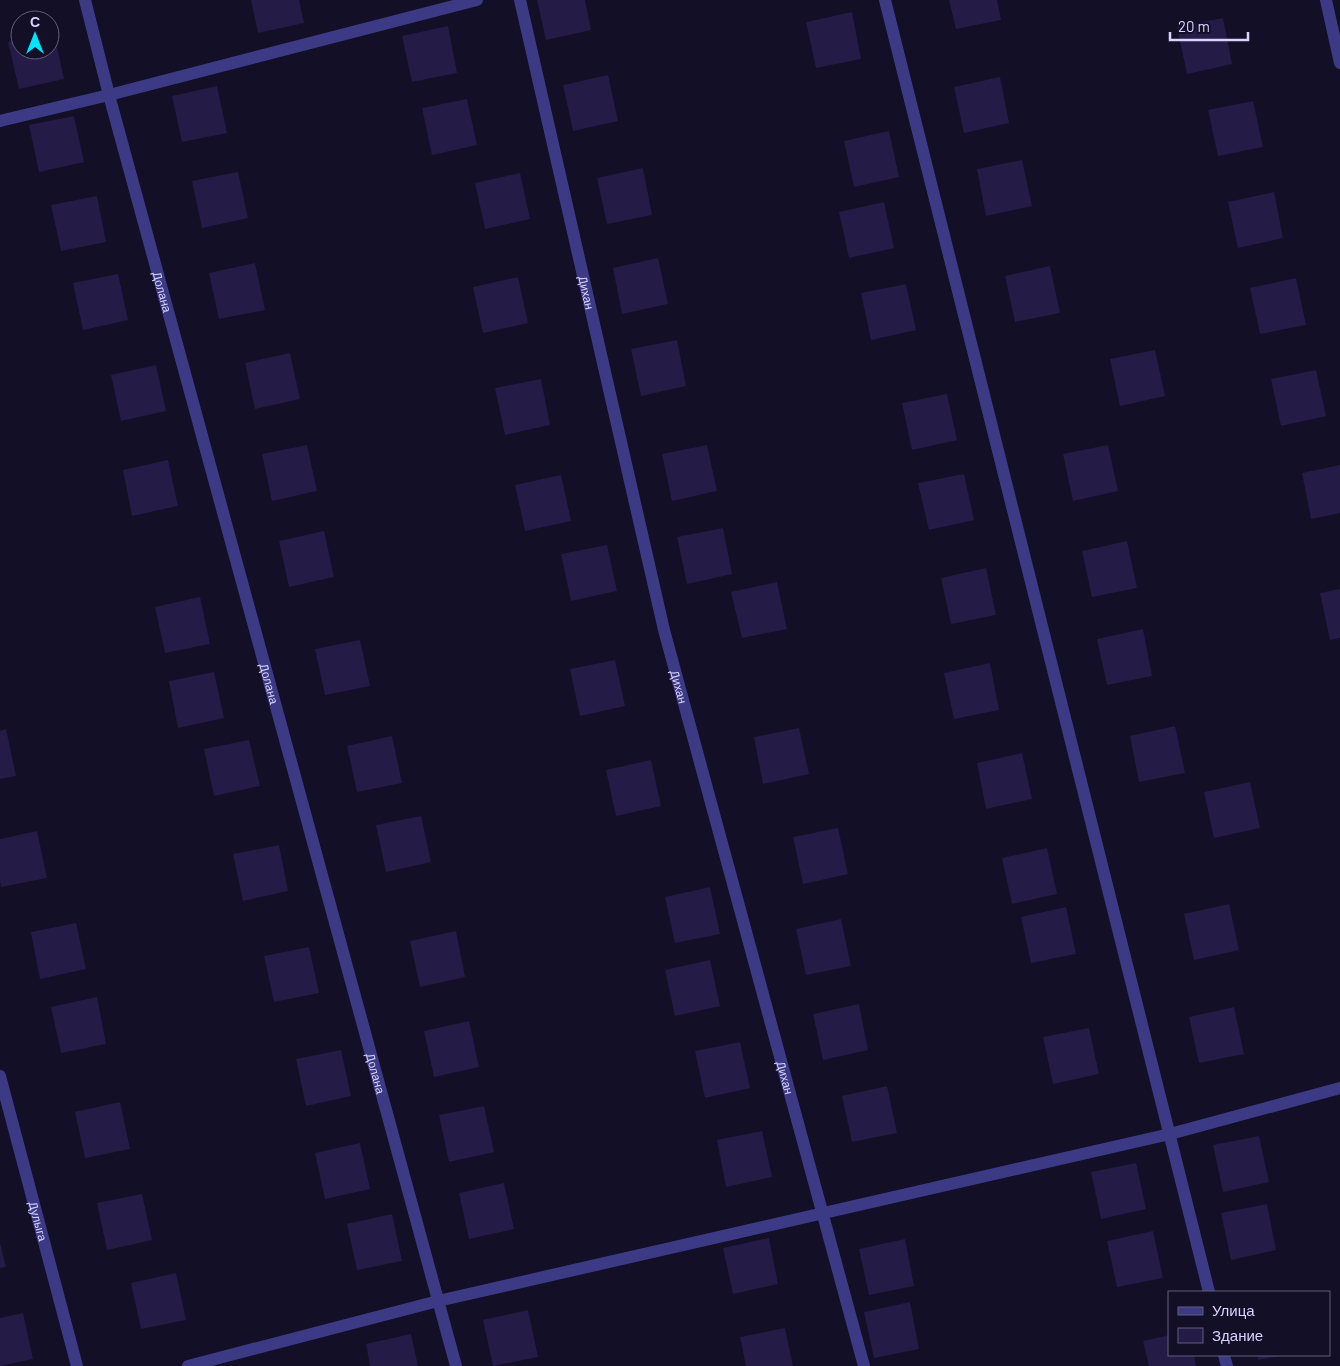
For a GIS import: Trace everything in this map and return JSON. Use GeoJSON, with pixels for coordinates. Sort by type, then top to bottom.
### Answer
{"type":"FeatureCollection","features":[{"type":"Feature","properties":{"kind":"street","name":"Долана"},"geometry":{"type":"LineString","coordinates":[[85,0],[109,95],[456,1366]]}},
{"type":"Feature","properties":{"kind":"street"},"geometry":{"type":"LineString","coordinates":[[0,121],[109,95],[477,0]]}},
{"type":"Feature","properties":{"kind":"street","name":"Дихан"},"geometry":{"type":"LineString","coordinates":[[520,0],[664,630],[864,1366]]}},
{"type":"Feature","properties":{"kind":"street"},"geometry":{"type":"LineString","coordinates":[[885,0],[1209,1291]]}},
{"type":"Feature","properties":{"kind":"street"},"geometry":{"type":"LineString","coordinates":[[1326,0],[1340,63]]}},
{"type":"Feature","properties":{"kind":"street","name":"Дулыга"},"geometry":{"type":"LineString","coordinates":[[0,1076],[77,1366]]}},
{"type":"Feature","properties":{"kind":"street"},"geometry":{"type":"LineString","coordinates":[[188,1366],[438,1300],[1170,1134],[1340,1088]]}},
{"type":"Feature","properties":{"kind":"building"},"geometry":{"type":"Polygon","coordinates":[[[251,0],[299,0],[304,23],[258,33],[251,0]]]}},
{"type":"Feature","properties":{"kind":"building"},"geometry":{"type":"Polygon","coordinates":[[[537,0],[585,0],[591,30],[546,40],[537,0]]]}},
{"type":"Feature","properties":{"kind":"building"},"geometry":{"type":"Polygon","coordinates":[[[949,0],[997,0],[1001,20],[956,29],[949,0]]]}},
{"type":"Feature","properties":{"kind":"building"},"geometry":{"type":"Polygon","coordinates":[[[852,12],[861,59],[816,68],[806,22],[852,12]]]}},
{"type":"Feature","properties":{"kind":"building"},"geometry":{"type":"Polygon","coordinates":[[[1223,18],[1232,64],[1187,74],[1177,27],[1223,18]]]}},
{"type":"Feature","properties":{"kind":"building"},"geometry":{"type":"Polygon","coordinates":[[[448,26],[457,73],[412,82],[402,36],[448,26]]]}},
{"type":"Feature","properties":{"kind":"building"},"geometry":{"type":"Polygon","coordinates":[[[12,60],[60,60],[64,79],[19,89],[12,60]]]}},
{"type":"Feature","properties":{"kind":"building"},"geometry":{"type":"Polygon","coordinates":[[[608,75],[618,121],[573,131],[563,85],[608,75]]]}},
{"type":"Feature","properties":{"kind":"building"},"geometry":{"type":"Polygon","coordinates":[[[1000,77],[1009,123],[964,133],[954,87],[1000,77]]]}},
{"type":"Feature","properties":{"kind":"building"},"geometry":{"type":"Polygon","coordinates":[[[217,86],[227,133],[182,142],[172,96],[217,86]]]}},
{"type":"Feature","properties":{"kind":"building"},"geometry":{"type":"Polygon","coordinates":[[[467,99],[477,145],[432,155],[422,108],[467,99]]]}},
{"type":"Feature","properties":{"kind":"building"},"geometry":{"type":"Polygon","coordinates":[[[1253,101],[1263,147],[1218,156],[1208,110],[1253,101]]]}},
{"type":"Feature","properties":{"kind":"building"},"geometry":{"type":"Polygon","coordinates":[[[74,116],[84,162],[39,172],[29,125],[74,116]]]}},
{"type":"Feature","properties":{"kind":"building"},"geometry":{"type":"Polygon","coordinates":[[[889,131],[899,177],[854,187],[844,141],[889,131]]]}},
{"type":"Feature","properties":{"kind":"building"},"geometry":{"type":"Polygon","coordinates":[[[1022,160],[1032,206],[986,216],[977,169],[1022,160]]]}},
{"type":"Feature","properties":{"kind":"building"},"geometry":{"type":"Polygon","coordinates":[[[643,168],[652,215],[607,224],[597,178],[643,168]]]}},
{"type":"Feature","properties":{"kind":"building"},"geometry":{"type":"Polygon","coordinates":[[[238,172],[248,218],[202,228],[192,181],[238,172]]]}},
{"type":"Feature","properties":{"kind":"building"},"geometry":{"type":"Polygon","coordinates":[[[520,173],[530,219],[485,229],[475,183],[520,173]]]}},
{"type":"Feature","properties":{"kind":"building"},"geometry":{"type":"Polygon","coordinates":[[[1274,192],[1283,238],[1238,248],[1228,202],[1274,192]]]}},
{"type":"Feature","properties":{"kind":"building"},"geometry":{"type":"Polygon","coordinates":[[[97,196],[106,242],[61,251],[51,205],[97,196]]]}},
{"type":"Feature","properties":{"kind":"building"},"geometry":{"type":"Polygon","coordinates":[[[884,202],[894,248],[849,258],[839,212],[884,202]]]}},
{"type":"Feature","properties":{"kind":"building"},"geometry":{"type":"Polygon","coordinates":[[[658,258],[668,304],[622,314],[613,268],[658,258]]]}},
{"type":"Feature","properties":{"kind":"building"},"geometry":{"type":"Polygon","coordinates":[[[255,263],[265,310],[219,319],[209,273],[255,263]]]}},
{"type":"Feature","properties":{"kind":"building"},"geometry":{"type":"Polygon","coordinates":[[[1050,266],[1060,313],[1015,322],[1005,276],[1050,266]]]}},
{"type":"Feature","properties":{"kind":"building"},"geometry":{"type":"Polygon","coordinates":[[[118,274],[128,320],[83,330],[73,283],[118,274]]]}},
{"type":"Feature","properties":{"kind":"building"},"geometry":{"type":"Polygon","coordinates":[[[518,277],[528,323],[483,333],[473,287],[518,277]]]}},
{"type":"Feature","properties":{"kind":"building"},"geometry":{"type":"Polygon","coordinates":[[[1296,278],[1306,325],[1260,334],[1250,288],[1296,278]]]}},
{"type":"Feature","properties":{"kind":"building"},"geometry":{"type":"Polygon","coordinates":[[[906,284],[916,330],[871,340],[861,293],[906,284]]]}},
{"type":"Feature","properties":{"kind":"building"},"geometry":{"type":"Polygon","coordinates":[[[677,340],[686,386],[641,396],[631,349],[677,340]]]}},
{"type":"Feature","properties":{"kind":"building"},"geometry":{"type":"Polygon","coordinates":[[[1155,350],[1165,396],[1120,406],[1110,359],[1155,350]]]}},
{"type":"Feature","properties":{"kind":"building"},"geometry":{"type":"Polygon","coordinates":[[[290,353],[300,399],[255,409],[245,363],[290,353]]]}},
{"type":"Feature","properties":{"kind":"building"},"geometry":{"type":"Polygon","coordinates":[[[156,365],[166,411],[121,421],[111,375],[156,365]]]}},
{"type":"Feature","properties":{"kind":"building"},"geometry":{"type":"Polygon","coordinates":[[[1316,370],[1326,416],[1281,426],[1271,379],[1316,370]]]}},
{"type":"Feature","properties":{"kind":"building"},"geometry":{"type":"Polygon","coordinates":[[[541,379],[550,425],[505,435],[495,388],[541,379]]]}},
{"type":"Feature","properties":{"kind":"building"},"geometry":{"type":"Polygon","coordinates":[[[947,394],[957,440],[912,450],[902,403],[947,394]]]}},
{"type":"Feature","properties":{"kind":"building"},"geometry":{"type":"Polygon","coordinates":[[[307,445],[317,491],[272,501],[262,454],[307,445]]]}},
{"type":"Feature","properties":{"kind":"building"},"geometry":{"type":"Polygon","coordinates":[[[707,445],[717,491],[672,501],[662,454],[707,445]]]}},
{"type":"Feature","properties":{"kind":"building"},"geometry":{"type":"Polygon","coordinates":[[[1108,445],[1118,491],[1073,501],[1063,454],[1108,445]]]}},
{"type":"Feature","properties":{"kind":"building"},"geometry":{"type":"Polygon","coordinates":[[[168,460],[178,506],[132,516],[123,470],[168,460]]]}},
{"type":"Feature","properties":{"kind":"building"},"geometry":{"type":"Polygon","coordinates":[[[1340,465],[1340,513],[1311,519],[1302,473],[1340,465]]]}},
{"type":"Feature","properties":{"kind":"building"},"geometry":{"type":"Polygon","coordinates":[[[964,474],[974,520],[929,530],[918,483],[964,474]]]}},
{"type":"Feature","properties":{"kind":"building"},"geometry":{"type":"Polygon","coordinates":[[[561,475],[571,521],[525,531],[515,485],[561,475]]]}},
{"type":"Feature","properties":{"kind":"building"},"geometry":{"type":"Polygon","coordinates":[[[723,528],[732,574],[687,584],[677,537],[723,528]]]}},
{"type":"Feature","properties":{"kind":"building"},"geometry":{"type":"Polygon","coordinates":[[[324,531],[334,577],[289,587],[279,541],[324,531]]]}},
{"type":"Feature","properties":{"kind":"building"},"geometry":{"type":"Polygon","coordinates":[[[1127,541],[1137,588],[1092,597],[1082,551],[1127,541]]]}},
{"type":"Feature","properties":{"kind":"building"},"geometry":{"type":"Polygon","coordinates":[[[607,545],[617,591],[571,601],[561,554],[607,545]]]}},
{"type":"Feature","properties":{"kind":"building"},"geometry":{"type":"Polygon","coordinates":[[[986,568],[996,615],[951,624],[941,578],[986,568]]]}},
{"type":"Feature","properties":{"kind":"building"},"geometry":{"type":"Polygon","coordinates":[[[777,582],[787,629],[742,638],[731,592],[777,582]]]}},
{"type":"Feature","properties":{"kind":"building"},"geometry":{"type":"Polygon","coordinates":[[[1340,589],[1340,638],[1330,640],[1320,593],[1340,589]]]}},
{"type":"Feature","properties":{"kind":"building"},"geometry":{"type":"Polygon","coordinates":[[[200,597],[210,644],[165,653],[155,607],[200,597]]]}},
{"type":"Feature","properties":{"kind":"building"},"geometry":{"type":"Polygon","coordinates":[[[1143,629],[1152,676],[1107,685],[1097,639],[1143,629]]]}},
{"type":"Feature","properties":{"kind":"building"},"geometry":{"type":"Polygon","coordinates":[[[360,640],[370,686],[325,695],[315,649],[360,640]]]}},
{"type":"Feature","properties":{"kind":"building"},"geometry":{"type":"Polygon","coordinates":[[[615,660],[625,706],[580,716],[570,669],[615,660]]]}},
{"type":"Feature","properties":{"kind":"building"},"geometry":{"type":"Polygon","coordinates":[[[990,663],[999,710],[954,719],[944,673],[990,663]]]}},
{"type":"Feature","properties":{"kind":"building"},"geometry":{"type":"Polygon","coordinates":[[[214,672],[224,718],[178,728],[169,681],[214,672]]]}},
{"type":"Feature","properties":{"kind":"building"},"geometry":{"type":"Polygon","coordinates":[[[1175,726],[1185,773],[1139,782],[1130,736],[1175,726]]]}},
{"type":"Feature","properties":{"kind":"building"},"geometry":{"type":"Polygon","coordinates":[[[799,728],[809,774],[763,784],[754,737],[799,728]]]}},
{"type":"Feature","properties":{"kind":"building"},"geometry":{"type":"Polygon","coordinates":[[[6,729],[16,776],[0,779],[0,731],[6,729]]]}},
{"type":"Feature","properties":{"kind":"building"},"geometry":{"type":"Polygon","coordinates":[[[392,736],[402,783],[357,792],[347,746],[392,736]]]}},
{"type":"Feature","properties":{"kind":"building"},"geometry":{"type":"Polygon","coordinates":[[[249,740],[260,786],[214,796],[204,749],[249,740]]]}},
{"type":"Feature","properties":{"kind":"building"},"geometry":{"type":"Polygon","coordinates":[[[1022,753],[1032,799],[986,809],[977,763],[1022,753]]]}},
{"type":"Feature","properties":{"kind":"building"},"geometry":{"type":"Polygon","coordinates":[[[651,760],[661,806],[616,816],[606,770],[651,760]]]}},
{"type":"Feature","properties":{"kind":"building"},"geometry":{"type":"Polygon","coordinates":[[[1250,782],[1260,828],[1214,838],[1204,792],[1250,782]]]}},
{"type":"Feature","properties":{"kind":"building"},"geometry":{"type":"Polygon","coordinates":[[[421,816],[431,862],[386,872],[376,825],[421,816]]]}},
{"type":"Feature","properties":{"kind":"building"},"geometry":{"type":"Polygon","coordinates":[[[838,828],[848,874],[803,884],[793,837],[838,828]]]}},
{"type":"Feature","properties":{"kind":"building"},"geometry":{"type":"Polygon","coordinates":[[[37,831],[47,878],[1,887],[0,839],[37,831]]]}},
{"type":"Feature","properties":{"kind":"building"},"geometry":{"type":"Polygon","coordinates":[[[279,845],[288,891],[243,901],[233,854],[279,845]]]}},
{"type":"Feature","properties":{"kind":"building"},"geometry":{"type":"Polygon","coordinates":[[[1047,848],[1057,894],[1012,904],[1002,858],[1047,848]]]}},
{"type":"Feature","properties":{"kind":"building"},"geometry":{"type":"Polygon","coordinates":[[[710,887],[720,934],[675,943],[665,897],[710,887]]]}},
{"type":"Feature","properties":{"kind":"building"},"geometry":{"type":"Polygon","coordinates":[[[1229,904],[1239,950],[1194,960],[1184,914],[1229,904]]]}},
{"type":"Feature","properties":{"kind":"building"},"geometry":{"type":"Polygon","coordinates":[[[1066,907],[1076,954],[1031,963],[1021,917],[1066,907]]]}},
{"type":"Feature","properties":{"kind":"building"},"geometry":{"type":"Polygon","coordinates":[[[841,919],[851,966],[806,975],[796,929],[841,919]]]}},
{"type":"Feature","properties":{"kind":"building"},"geometry":{"type":"Polygon","coordinates":[[[76,923],[86,969],[40,979],[31,932],[76,923]]]}},
{"type":"Feature","properties":{"kind":"building"},"geometry":{"type":"Polygon","coordinates":[[[456,931],[465,977],[420,987],[410,941],[456,931]]]}},
{"type":"Feature","properties":{"kind":"building"},"geometry":{"type":"Polygon","coordinates":[[[309,947],[319,993],[274,1002],[264,956],[309,947]]]}},
{"type":"Feature","properties":{"kind":"building"},"geometry":{"type":"Polygon","coordinates":[[[710,960],[720,1006],[675,1016],[665,970],[710,960]]]}},
{"type":"Feature","properties":{"kind":"building"},"geometry":{"type":"Polygon","coordinates":[[[97,997],[106,1044],[61,1053],[51,1007],[97,997]]]}},
{"type":"Feature","properties":{"kind":"building"},"geometry":{"type":"Polygon","coordinates":[[[859,1004],[868,1050],[823,1060],[813,1014],[859,1004]]]}},
{"type":"Feature","properties":{"kind":"building"},"geometry":{"type":"Polygon","coordinates":[[[1234,1007],[1244,1054],[1199,1063],[1189,1017],[1234,1007]]]}},
{"type":"Feature","properties":{"kind":"building"},"geometry":{"type":"Polygon","coordinates":[[[469,1021],[479,1067],[434,1077],[424,1031],[469,1021]]]}},
{"type":"Feature","properties":{"kind":"building"},"geometry":{"type":"Polygon","coordinates":[[[1089,1028],[1099,1074],[1053,1084],[1043,1037],[1089,1028]]]}},
{"type":"Feature","properties":{"kind":"building"},"geometry":{"type":"Polygon","coordinates":[[[740,1042],[750,1088],[705,1098],[695,1051],[740,1042]]]}},
{"type":"Feature","properties":{"kind":"building"},"geometry":{"type":"Polygon","coordinates":[[[341,1050],[351,1096],[306,1106],[296,1059],[341,1050]]]}},
{"type":"Feature","properties":{"kind":"building"},"geometry":{"type":"Polygon","coordinates":[[[887,1086],[897,1133],[852,1142],[842,1096],[887,1086]]]}},
{"type":"Feature","properties":{"kind":"building"},"geometry":{"type":"Polygon","coordinates":[[[120,1102],[130,1149],[85,1158],[75,1112],[120,1102]]]}},
{"type":"Feature","properties":{"kind":"building"},"geometry":{"type":"Polygon","coordinates":[[[484,1106],[494,1152],[449,1162],[439,1115],[484,1106]]]}},
{"type":"Feature","properties":{"kind":"building"},"geometry":{"type":"Polygon","coordinates":[[[762,1131],[772,1177],[726,1187],[717,1140],[762,1131]]]}},
{"type":"Feature","properties":{"kind":"building"},"geometry":{"type":"Polygon","coordinates":[[[1259,1136],[1269,1182],[1223,1192],[1213,1145],[1259,1136]]]}},
{"type":"Feature","properties":{"kind":"building"},"geometry":{"type":"Polygon","coordinates":[[[360,1143],[370,1189],[325,1199],[315,1153],[360,1143]]]}},
{"type":"Feature","properties":{"kind":"building"},"geometry":{"type":"Polygon","coordinates":[[[1136,1163],[1146,1209],[1101,1219],[1091,1172],[1136,1163]]]}},
{"type":"Feature","properties":{"kind":"building"},"geometry":{"type":"Polygon","coordinates":[[[504,1183],[514,1229],[469,1239],[459,1193],[504,1183]]]}},
{"type":"Feature","properties":{"kind":"building"},"geometry":{"type":"Polygon","coordinates":[[[142,1194],[152,1240],[107,1250],[97,1203],[142,1194]]]}},
{"type":"Feature","properties":{"kind":"building"},"geometry":{"type":"Polygon","coordinates":[[[1267,1204],[1276,1250],[1231,1260],[1221,1213],[1267,1204]]]}},
{"type":"Feature","properties":{"kind":"building"},"geometry":{"type":"Polygon","coordinates":[[[392,1214],[402,1261],[357,1270],[347,1224],[392,1214]]]}},
{"type":"Feature","properties":{"kind":"building"},"geometry":{"type":"Polygon","coordinates":[[[1153,1231],[1163,1278],[1117,1287],[1107,1241],[1153,1231]]]}},
{"type":"Feature","properties":{"kind":"building"},"geometry":{"type":"Polygon","coordinates":[[[769,1238],[778,1284],[733,1294],[723,1248],[769,1238]]]}},
{"type":"Feature","properties":{"kind":"building"},"geometry":{"type":"Polygon","coordinates":[[[905,1239],[914,1286],[869,1295],[859,1249],[905,1239]]]}},
{"type":"Feature","properties":{"kind":"building"},"geometry":{"type":"Polygon","coordinates":[[[0,1243],[6,1267],[0,1268],[0,1243]]]}},
{"type":"Feature","properties":{"kind":"building"},"geometry":{"type":"Polygon","coordinates":[[[176,1273],[186,1320],[141,1329],[131,1283],[176,1273]]]}},
{"type":"Feature","properties":{"kind":"building"},"geometry":{"type":"Polygon","coordinates":[[[910,1302],[919,1349],[874,1358],[864,1312],[910,1302]]]}},
{"type":"Feature","properties":{"kind":"building"},"geometry":{"type":"Polygon","coordinates":[[[528,1310],[538,1357],[493,1366],[483,1320],[528,1310]]]}},
{"type":"Feature","properties":{"kind":"building"},"geometry":{"type":"Polygon","coordinates":[[[23,1313],[33,1359],[0,1366],[0,1318],[23,1313]]]}},
{"type":"Feature","properties":{"kind":"building"},"geometry":{"type":"Polygon","coordinates":[[[785,1328],[793,1366],[746,1366],[740,1337],[785,1328]]]}},
{"type":"Feature","properties":{"kind":"building"},"geometry":{"type":"Polygon","coordinates":[[[411,1334],[418,1366],[370,1366],[366,1344],[411,1334]]]}},
{"type":"Feature","properties":{"kind":"building"},"geometry":{"type":"Polygon","coordinates":[[[1168,1335],[1168,1356],[1194,1356],[1196,1366],[1149,1366],[1143,1341],[1168,1335]]]}},
{"type":"Feature","properties":{"kind":"building"},"geometry":{"type":"Polygon","coordinates":[[[1257,1356],[1279,1356],[1258,1360],[1257,1356]]]}}]}
